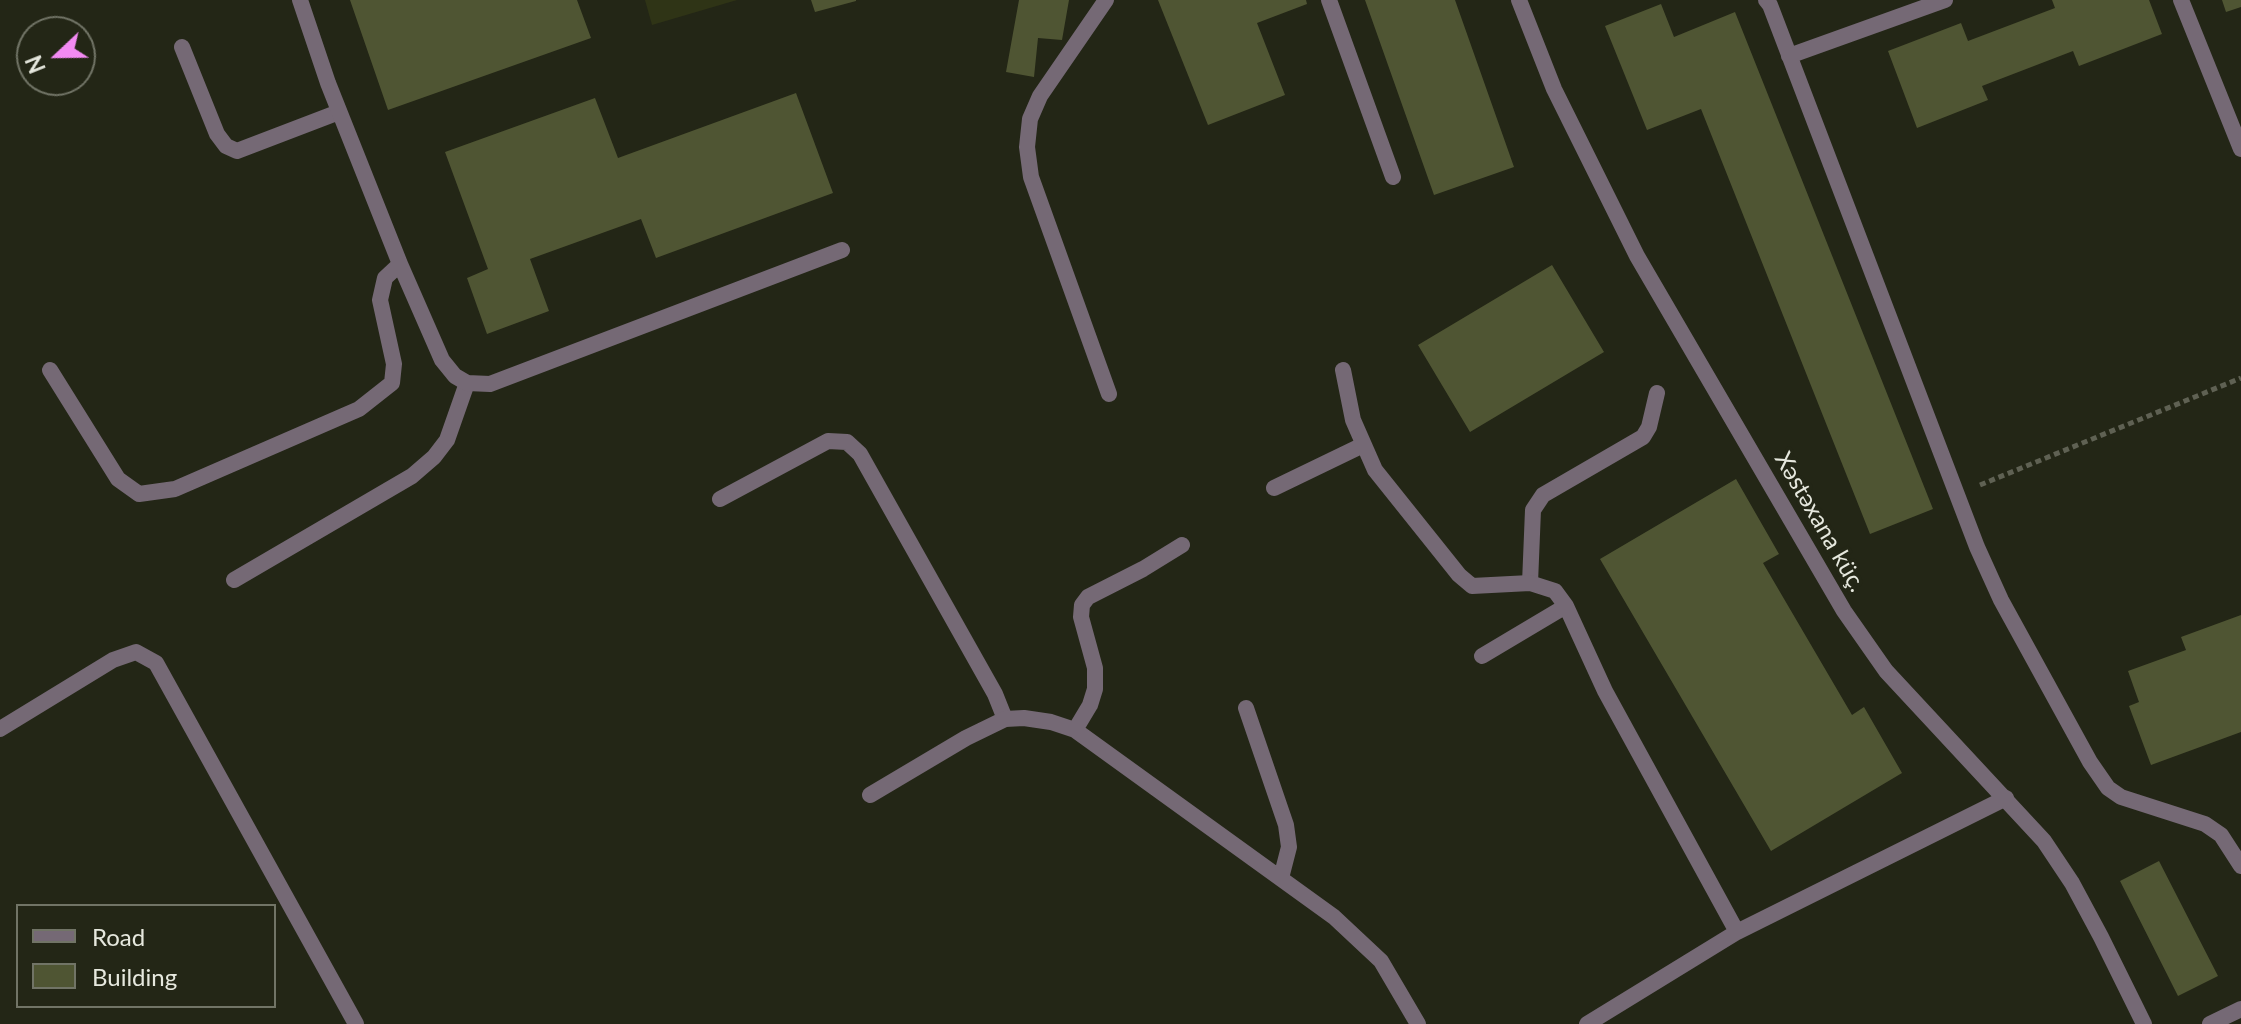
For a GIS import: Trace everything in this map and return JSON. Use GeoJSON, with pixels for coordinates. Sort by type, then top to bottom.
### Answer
{"type":"FeatureCollection","features":[{"type":"Feature","properties":{"kind":"street"},"geometry":{"type":"LineString","coordinates":[[300,0],[339,112],[400,264],[442,360],[455,376],[467,383],[490,384],[842,250]]}},
{"type":"Feature","properties":{"kind":"street"},"geometry":{"type":"LineString","coordinates":[[1106,0],[1040,96],[1030,119],[1027,147],[1031,177],[1109,394]]}},
{"type":"Feature","properties":{"kind":"street"},"geometry":{"type":"LineString","coordinates":[[1329,0],[1393,177]]}},
{"type":"Feature","properties":{"kind":"street","name":"Xəstəxana küç."},"geometry":{"type":"LineString","coordinates":[[1519,0],[1554,89],[1637,256],[1844,611],[1886,671],[2044,841],[2072,883],[2144,1024]]}},
{"type":"Feature","properties":{"kind":"street"},"geometry":{"type":"LineString","coordinates":[[1766,0],[1977,547],[2001,600],[2090,762],[2108,788],[2134,803],[2205,824],[2221,835],[2241,866]]}},
{"type":"Feature","properties":{"kind":"street"},"geometry":{"type":"LineString","coordinates":[[1789,56],[1945,0]]}},
{"type":"Feature","properties":{"kind":"street"},"geometry":{"type":"LineString","coordinates":[[2181,0],[2241,149]]}},
{"type":"Feature","properties":{"kind":"street"},"geometry":{"type":"LineString","coordinates":[[182,47],[217,134],[226,146],[237,151],[339,112]]}},
{"type":"Feature","properties":{"kind":"street"},"geometry":{"type":"LineString","coordinates":[[50,370],[118,479],[139,494],[175,489],[359,409],[392,383],[394,364],[380,300],[385,278],[400,264]]}},
{"type":"Feature","properties":{"kind":"street"},"geometry":{"type":"LineString","coordinates":[[1343,370],[1353,420],[1375,470],[1459,575],[1472,586],[1530,583],[1555,591],[1566,606],[1605,691],[1737,932]]}},
{"type":"Feature","properties":{"kind":"street"},"geometry":{"type":"LineString","coordinates":[[234,580],[412,476],[434,457],[447,440],[467,383]]}},
{"type":"Feature","properties":{"kind":"street"},"geometry":{"type":"LineString","coordinates":[[1530,583],[1533,510],[1543,495],[1643,437],[1649,427],[1657,393]]}},
{"type":"Feature","properties":{"kind":"street"},"geometry":{"type":"LineString","coordinates":[[720,499],[828,441],[847,442],[860,454],[995,694],[1005,719]]}},
{"type":"Feature","properties":{"kind":"street"},"geometry":{"type":"LineString","coordinates":[[1274,488],[1363,445]]}},
{"type":"Feature","properties":{"kind":"street"},"geometry":{"type":"LineString","coordinates":[[1075,730],[1090,705],[1095,689],[1095,668],[1081,617],[1082,605],[1088,597],[1182,545]]}},
{"type":"Feature","properties":{"kind":"street"},"geometry":{"type":"LineString","coordinates":[[1482,656],[1566,606]]}},
{"type":"Feature","properties":{"kind":"street"},"geometry":{"type":"LineString","coordinates":[[0,729],[113,660],[136,652],[156,663],[356,1024]]}},
{"type":"Feature","properties":{"kind":"street"},"geometry":{"type":"LineString","coordinates":[[1246,708],[1286,825],[1289,847],[1281,878]]}},
{"type":"Feature","properties":{"kind":"street"},"geometry":{"type":"LineString","coordinates":[[870,795],[966,738],[1005,719],[1051,722],[1075,730],[1334,917],[1381,961],[1418,1024]]}},
{"type":"Feature","properties":{"kind":"street"},"geometry":{"type":"LineString","coordinates":[[1587,1024],[1737,932],[2006,798]]}},
{"type":"Feature","properties":{"kind":"street"},"geometry":{"type":"LineString","coordinates":[[2210,1024],[2241,1009]]}},
{"type":"Feature","properties":{"kind":"path"},"geometry":{"type":"LineString","coordinates":[[1957,494],[2241,378]]}},
{"type":"Feature","properties":{"kind":"green space"},"geometry":{"type":"Polygon","coordinates":[[[645,0],[737,0],[652,25],[645,0]]]}},
{"type":"Feature","properties":{"kind":"building"},"geometry":{"type":"Polygon","coordinates":[[[350,0],[577,0],[591,38],[388,110],[350,0]]]}},
{"type":"Feature","properties":{"kind":"building"},"geometry":{"type":"Polygon","coordinates":[[[811,0],[856,0],[856,1],[815,12],[811,0]]]}},
{"type":"Feature","properties":{"kind":"building"},"geometry":{"type":"Polygon","coordinates":[[[1019,0],[1069,0],[1062,40],[1038,38],[1034,77],[1006,72],[1019,0]]]}},
{"type":"Feature","properties":{"kind":"building"},"geometry":{"type":"Polygon","coordinates":[[[1158,0],[1306,0],[1307,4],[1257,23],[1285,95],[1208,125],[1158,0]]]}},
{"type":"Feature","properties":{"kind":"building"},"geometry":{"type":"Polygon","coordinates":[[[1365,0],[1455,0],[1514,167],[1434,195],[1365,0]]]}},
{"type":"Feature","properties":{"kind":"building"},"geometry":{"type":"Polygon","coordinates":[[[2052,0],[2149,0],[2162,34],[2079,66],[2073,51],[1982,86],[1988,100],[1917,128],[1888,51],[1961,23],[1968,41],[2055,8],[2052,0]]]}},
{"type":"Feature","properties":{"kind":"building"},"geometry":{"type":"Polygon","coordinates":[[[2222,0],[2241,0],[2241,7],[2226,12],[2222,0]]]}},
{"type":"Feature","properties":{"kind":"building"},"geometry":{"type":"Polygon","coordinates":[[[1661,4],[1674,37],[1735,12],[1933,509],[1870,534],[1701,109],[1647,130],[1605,26],[1661,4]]]}},
{"type":"Feature","properties":{"kind":"building"},"geometry":{"type":"Polygon","coordinates":[[[796,93],[833,193],[656,258],[641,219],[530,259],[549,311],[487,334],[467,278],[488,269],[445,152],[595,98],[618,158],[796,93]]]}},
{"type":"Feature","properties":{"kind":"building"},"geometry":{"type":"Polygon","coordinates":[[[1552,265],[1604,352],[1470,432],[1418,345],[1552,265]]]}},
{"type":"Feature","properties":{"kind":"building"},"geometry":{"type":"Polygon","coordinates":[[[1736,479],[1779,554],[1763,563],[1852,715],[1864,707],[1902,773],[1771,851],[1600,559],[1736,479]]]}},
{"type":"Feature","properties":{"kind":"building"},"geometry":{"type":"Polygon","coordinates":[[[2241,615],[2241,732],[2151,765],[2129,706],[2139,702],[2128,671],[2186,650],[2181,637],[2241,615]]]}},
{"type":"Feature","properties":{"kind":"building"},"geometry":{"type":"Polygon","coordinates":[[[2159,861],[2218,976],[2178,996],[2120,881],[2159,861]]]}}]}
